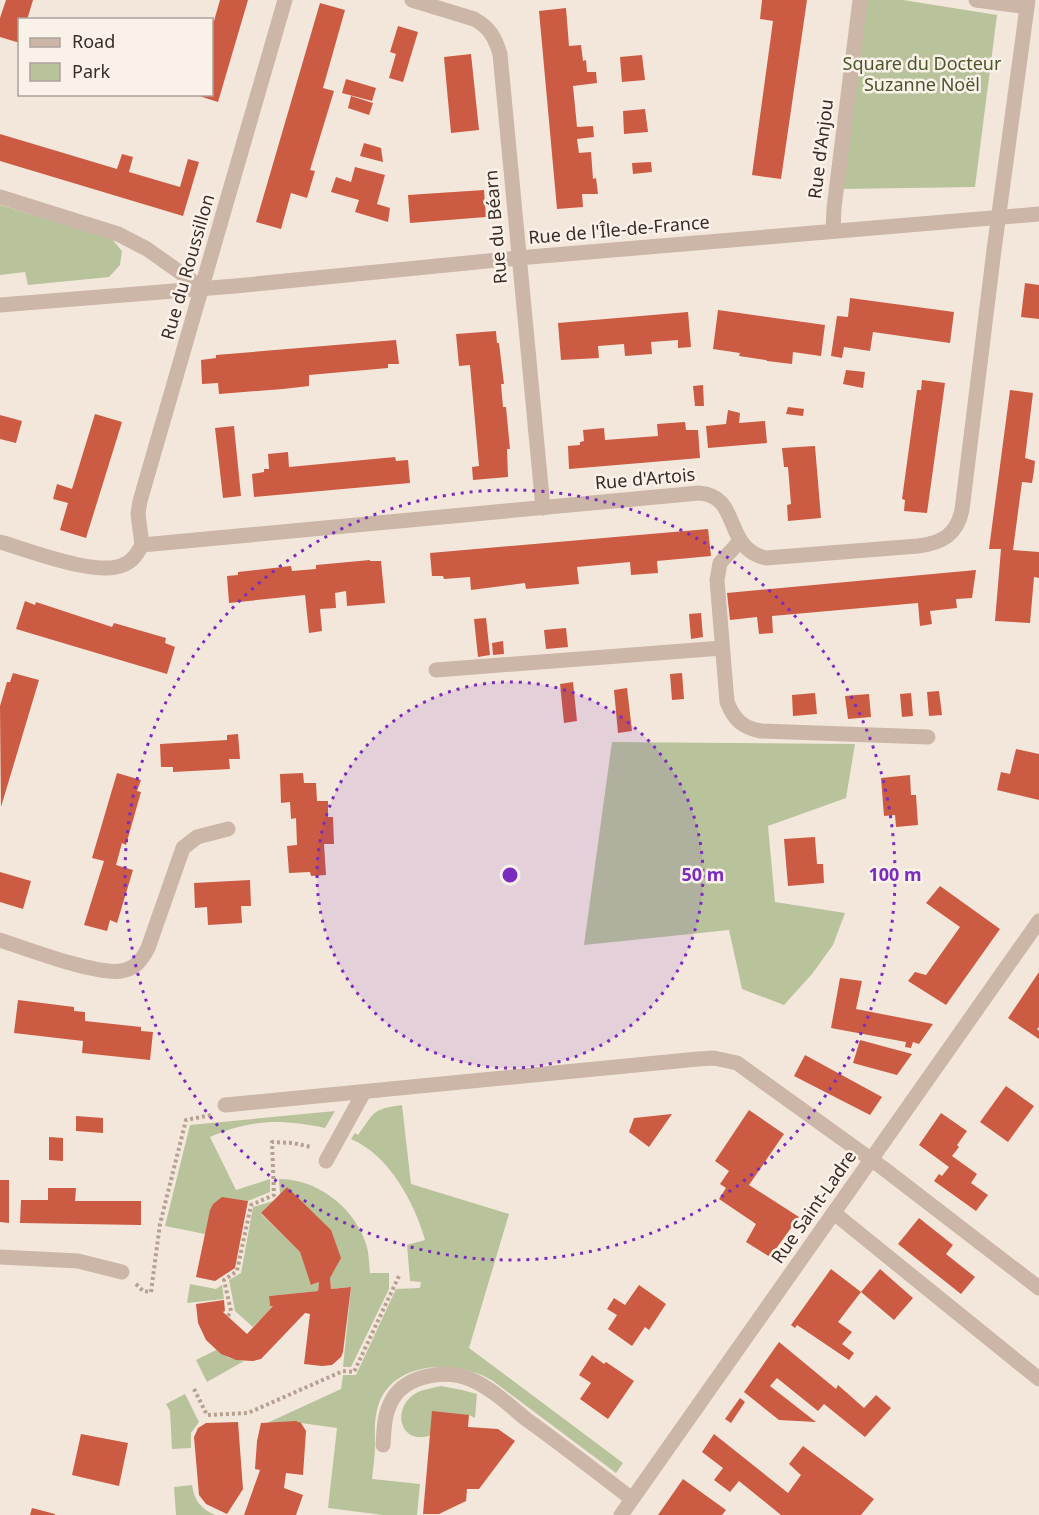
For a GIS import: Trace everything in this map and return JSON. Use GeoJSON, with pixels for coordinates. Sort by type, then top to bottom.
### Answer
{"type":"FeatureCollection","features":[{"type":"Feature","properties":{"kind":"street","name":"Rue du Roussillon"},"geometry":{"type":"LineString","coordinates":[[142,545],[138,514],[140,501],[285,0]]}},
{"type":"Feature","properties":{"kind":"street","name":"Rue du Béarn"},"geometry":{"type":"LineString","coordinates":[[412,0],[474,19],[491,31],[497,42],[500,54],[543,508]]}},
{"type":"Feature","properties":{"kind":"street","name":"Rue d'Anjou"},"geometry":{"type":"LineString","coordinates":[[832,231],[860,0]]}},
{"type":"Feature","properties":{"kind":"street"},"geometry":{"type":"LineString","coordinates":[[928,737],[761,732],[735,719],[727,702],[717,570],[720,563],[740,541],[756,555],[777,558],[931,544],[949,537],[955,529],[963,510],[998,218],[1027,4],[976,0]]}},
{"type":"Feature","properties":{"kind":"street"},"geometry":{"type":"LineString","coordinates":[[0,197],[133,240],[202,288]]}},
{"type":"Feature","properties":{"kind":"street","name":"Rue de l'Île-de-France"},"geometry":{"type":"LineString","coordinates":[[0,305],[1039,214]]}},
{"type":"Feature","properties":{"kind":"street","name":"Rue d'Artois"},"geometry":{"type":"LineString","coordinates":[[142,545],[707,494],[722,502],[740,541]]}},
{"type":"Feature","properties":{"kind":"street"},"geometry":{"type":"LineString","coordinates":[[1,544],[82,566],[105,569],[125,565],[135,558],[142,545]]}},
{"type":"Feature","properties":{"kind":"street"},"geometry":{"type":"LineString","coordinates":[[436,670],[722,648]]}},
{"type":"Feature","properties":{"kind":"street"},"geometry":{"type":"LineString","coordinates":[[0,940],[94,969],[115,972],[131,968],[139,963],[148,948],[183,848],[197,837],[228,829]]}},
{"type":"Feature","properties":{"kind":"street","name":"Rue Saint-Ladre"},"geometry":{"type":"LineString","coordinates":[[621,1515],[1039,921]]}},
{"type":"Feature","properties":{"kind":"street"},"geometry":{"type":"LineString","coordinates":[[225,1105],[698,1059],[726,1060],[737,1063],[871,1159],[1039,1288]]}},
{"type":"Feature","properties":{"kind":"street"},"geometry":{"type":"LineString","coordinates":[[326,1161],[364,1092]]}},
{"type":"Feature","properties":{"kind":"street"},"geometry":{"type":"LineString","coordinates":[[834,1214],[1039,1379]]}},
{"type":"Feature","properties":{"kind":"street"},"geometry":{"type":"LineString","coordinates":[[0,1257],[78,1261],[122,1272]]}},
{"type":"Feature","properties":{"kind":"street"},"geometry":{"type":"LineString","coordinates":[[383,1445],[387,1410],[393,1398],[403,1389],[428,1376],[456,1375],[469,1379],[495,1394],[632,1499]]}},
{"type":"Feature","properties":{"kind":"path"},"geometry":{"type":"LineString","coordinates":[[122,1272],[143,1290],[151,1292],[160,1224],[186,1120],[216,1114],[225,1105]]}},
{"type":"Feature","properties":{"kind":"path"},"geometry":{"type":"LineString","coordinates":[[228,1316],[231,1311],[225,1280],[237,1271],[250,1205],[274,1195],[272,1142],[293,1143],[315,1148],[318,1140]]}},
{"type":"Feature","properties":{"kind":"path"},"geometry":{"type":"LineString","coordinates":[[194,1389],[207,1415],[248,1413],[343,1371],[354,1372],[399,1276]]}},
{"type":"Feature","properties":{"kind":"green space","name":"Square du Docteur Suzanne Noël"},"geometry":{"type":"Polygon","coordinates":[[[868,0],[903,0],[997,15],[975,187],[842,189],[864,5],[868,0]]]}},
{"type":"Feature","properties":{"kind":"green space"},"geometry":{"type":"Polygon","coordinates":[[[0,205],[112,239],[122,251],[120,265],[109,277],[28,285],[25,272],[0,275],[0,205]]]}},
{"type":"Feature","properties":{"kind":"green space"},"geometry":{"type":"Polygon","coordinates":[[[612,742],[855,744],[846,798],[768,826],[775,902],[845,913],[833,945],[812,974],[784,1005],[742,989],[729,930],[584,945],[612,742]]]}},
{"type":"Feature","properties":{"kind":"green space"},"geometry":{"type":"Polygon","coordinates":[[[402,1105],[411,1184],[509,1214],[469,1348],[623,1463],[616,1473],[493,1381],[462,1369],[426,1368],[410,1373],[395,1381],[384,1393],[377,1410],[372,1479],[420,1484],[417,1515],[383,1515],[328,1508],[337,1428],[301,1423],[267,1423],[341,1389],[343,1375],[356,1375],[396,1289],[420,1288],[421,1282],[410,1281],[407,1245],[425,1240],[414,1211],[398,1181],[388,1168],[377,1156],[351,1139],[355,1133],[358,1135],[376,1112],[402,1105]]]}},
{"type":"Feature","properties":{"kind":"green space"},"geometry":{"type":"Polygon","coordinates":[[[335,1111],[325,1128],[295,1123],[267,1122],[239,1127],[210,1137],[236,1190],[270,1179],[270,1192],[248,1201],[222,1198],[213,1204],[205,1234],[165,1226],[190,1125],[335,1111]]]}},
{"type":"Feature","properties":{"kind":"green space"},"geometry":{"type":"Polygon","coordinates":[[[279,1179],[293,1180],[319,1189],[342,1206],[359,1228],[365,1241],[370,1273],[389,1273],[389,1289],[351,1367],[343,1367],[351,1287],[331,1289],[330,1278],[287,1187],[280,1194],[279,1179]]]}},
{"type":"Feature","properties":{"kind":"green space"},"geometry":{"type":"Polygon","coordinates":[[[273,1201],[261,1214],[300,1252],[312,1285],[319,1282],[318,1291],[269,1296],[270,1306],[273,1306],[253,1327],[235,1311],[229,1280],[241,1273],[253,1207],[273,1201]]]}},
{"type":"Feature","properties":{"kind":"green space"},"geometry":{"type":"Polygon","coordinates":[[[190,1284],[216,1289],[222,1285],[224,1299],[187,1303],[190,1284]]]}},
{"type":"Feature","properties":{"kind":"green space"},"geometry":{"type":"Polygon","coordinates":[[[216,1350],[229,1358],[244,1361],[207,1382],[196,1360],[216,1350]]]}},
{"type":"Feature","properties":{"kind":"green space"},"geometry":{"type":"Polygon","coordinates":[[[441,1386],[477,1394],[475,1418],[469,1415],[431,1435],[420,1437],[412,1435],[405,1430],[402,1423],[401,1415],[404,1406],[409,1398],[418,1392],[441,1386]]]}},
{"type":"Feature","properties":{"kind":"green space"},"geometry":{"type":"Polygon","coordinates":[[[185,1394],[199,1422],[191,1433],[191,1448],[172,1449],[170,1411],[166,1404],[185,1394]]]}},
{"type":"Feature","properties":{"kind":"green space"},"geometry":{"type":"Polygon","coordinates":[[[192,1485],[199,1503],[215,1515],[176,1515],[174,1487],[192,1485]]]}},
{"type":"Feature","properties":{"kind":"building"},"geometry":{"type":"Polygon","coordinates":[[[6,0],[33,0],[28,18],[18,18],[18,42],[0,37],[0,18],[6,0]]]}},
{"type":"Feature","properties":{"kind":"building"},"geometry":{"type":"Polygon","coordinates":[[[220,0],[248,0],[218,102],[199,96],[213,96],[214,21],[220,0]]]}},
{"type":"Feature","properties":{"kind":"building"},"geometry":{"type":"Polygon","coordinates":[[[762,0],[807,0],[781,179],[752,175],[773,21],[760,19],[762,0]]]}},
{"type":"Feature","properties":{"kind":"building"},"geometry":{"type":"Polygon","coordinates":[[[320,3],[345,10],[323,88],[334,91],[310,170],[315,171],[307,198],[291,193],[281,229],[256,222],[320,3]]]}},
{"type":"Feature","properties":{"kind":"building"},"geometry":{"type":"Polygon","coordinates":[[[566,8],[569,46],[581,45],[587,72],[596,72],[597,83],[573,86],[577,127],[593,126],[594,137],[577,139],[579,153],[591,152],[593,179],[596,178],[598,194],[582,194],[583,207],[557,209],[539,11],[566,8]]]}},
{"type":"Feature","properties":{"kind":"building"},"geometry":{"type":"Polygon","coordinates":[[[398,26],[418,32],[403,82],[389,78],[396,54],[390,52],[398,26]]]}},
{"type":"Feature","properties":{"kind":"building"},"geometry":{"type":"Polygon","coordinates":[[[471,54],[479,130],[451,133],[444,57],[471,54]]]}},
{"type":"Feature","properties":{"kind":"building"},"geometry":{"type":"Polygon","coordinates":[[[642,55],[645,80],[622,82],[620,57],[642,55]]]}},
{"type":"Feature","properties":{"kind":"building"},"geometry":{"type":"Polygon","coordinates":[[[346,79],[376,88],[372,101],[342,93],[346,79]]]}},
{"type":"Feature","properties":{"kind":"building"},"geometry":{"type":"Polygon","coordinates":[[[351,96],[373,103],[369,115],[348,108],[351,96]]]}},
{"type":"Feature","properties":{"kind":"building"},"geometry":{"type":"Polygon","coordinates":[[[645,109],[648,132],[624,134],[623,111],[645,109]]]}},
{"type":"Feature","properties":{"kind":"building"},"geometry":{"type":"Polygon","coordinates":[[[0,134],[117,169],[122,154],[133,157],[129,172],[180,187],[188,159],[199,162],[183,216],[0,161],[0,134]]]}},
{"type":"Feature","properties":{"kind":"building"},"geometry":{"type":"Polygon","coordinates":[[[364,143],[381,148],[383,162],[360,156],[364,143]]]}},
{"type":"Feature","properties":{"kind":"building"},"geometry":{"type":"Polygon","coordinates":[[[651,162],[652,172],[633,174],[632,163],[651,162]]]}},
{"type":"Feature","properties":{"kind":"building"},"geometry":{"type":"Polygon","coordinates":[[[355,167],[385,175],[377,204],[390,208],[388,222],[355,212],[359,200],[331,192],[336,177],[351,182],[355,167]]]}},
{"type":"Feature","properties":{"kind":"building"},"geometry":{"type":"Polygon","coordinates":[[[484,190],[486,217],[410,223],[408,195],[484,190]]]}},
{"type":"Feature","properties":{"kind":"building"},"geometry":{"type":"Polygon","coordinates":[[[1025,283],[1039,285],[1039,319],[1021,317],[1025,283]]]}},
{"type":"Feature","properties":{"kind":"building"},"geometry":{"type":"Polygon","coordinates":[[[850,298],[954,312],[950,343],[873,332],[870,351],[844,347],[842,358],[831,356],[837,316],[848,317],[850,298]]]}},
{"type":"Feature","properties":{"kind":"building"},"geometry":{"type":"Polygon","coordinates":[[[718,310],[825,325],[821,356],[793,352],[792,364],[739,356],[740,353],[713,349],[718,310]]]}},
{"type":"Feature","properties":{"kind":"building"},"geometry":{"type":"Polygon","coordinates":[[[688,312],[691,347],[678,348],[678,340],[651,342],[652,354],[625,356],[624,344],[598,346],[599,358],[561,360],[558,323],[688,312]]]}},
{"type":"Feature","properties":{"kind":"building"},"geometry":{"type":"Polygon","coordinates":[[[496,331],[504,384],[501,384],[503,407],[506,407],[510,449],[507,449],[508,477],[473,480],[472,467],[479,466],[470,365],[459,366],[456,334],[496,331]]]}},
{"type":"Feature","properties":{"kind":"building"},"geometry":{"type":"Polygon","coordinates":[[[396,340],[399,364],[388,364],[388,368],[309,375],[309,386],[219,394],[218,383],[202,384],[201,360],[216,358],[216,355],[396,340]]]}},
{"type":"Feature","properties":{"kind":"building"},"geometry":{"type":"Polygon","coordinates":[[[846,370],[865,372],[863,388],[843,384],[846,370]]]}},
{"type":"Feature","properties":{"kind":"building"},"geometry":{"type":"Polygon","coordinates":[[[922,380],[945,383],[927,513],[904,511],[905,500],[902,499],[917,390],[921,390],[922,380]]]}},
{"type":"Feature","properties":{"kind":"building"},"geometry":{"type":"Polygon","coordinates":[[[703,385],[704,406],[695,406],[693,386],[703,385]]]}},
{"type":"Feature","properties":{"kind":"building"},"geometry":{"type":"Polygon","coordinates":[[[1010,390],[1033,393],[1025,458],[1035,461],[1034,471],[1032,483],[1022,482],[1013,550],[1039,552],[1039,578],[1034,577],[1030,623],[995,621],[1001,549],[989,549],[1010,390]]]}},
{"type":"Feature","properties":{"kind":"building"},"geometry":{"type":"Polygon","coordinates":[[[788,407],[804,409],[803,416],[786,414],[788,407]]]}},
{"type":"Feature","properties":{"kind":"building"},"geometry":{"type":"Polygon","coordinates":[[[728,410],[740,413],[739,423],[765,421],[767,443],[708,448],[706,426],[726,424],[728,410]]]}},
{"type":"Feature","properties":{"kind":"building"},"geometry":{"type":"Polygon","coordinates":[[[95,414],[122,422],[86,538],[60,530],[68,503],[53,499],[57,484],[72,489],[95,414]]]}},
{"type":"Feature","properties":{"kind":"building"},"geometry":{"type":"Polygon","coordinates":[[[0,415],[22,421],[16,443],[0,439],[0,415]]]}},
{"type":"Feature","properties":{"kind":"building"},"geometry":{"type":"Polygon","coordinates":[[[685,422],[686,430],[698,430],[700,458],[569,469],[568,446],[580,445],[580,442],[584,441],[583,430],[604,428],[605,440],[658,436],[657,424],[685,422]]]}},
{"type":"Feature","properties":{"kind":"building"},"geometry":{"type":"Polygon","coordinates":[[[234,426],[241,496],[223,498],[215,428],[234,426]]]}},
{"type":"Feature","properties":{"kind":"building"},"geometry":{"type":"Polygon","coordinates":[[[815,446],[821,518],[788,521],[787,505],[791,504],[788,467],[784,467],[782,448],[815,446]]]}},
{"type":"Feature","properties":{"kind":"building"},"geometry":{"type":"Polygon","coordinates":[[[288,452],[289,467],[395,457],[396,461],[408,460],[410,483],[254,497],[252,474],[269,469],[268,454],[288,452]]]}},
{"type":"Feature","properties":{"kind":"building"},"geometry":{"type":"Polygon","coordinates":[[[708,529],[711,556],[657,561],[658,573],[631,575],[630,562],[577,567],[579,584],[526,589],[525,583],[471,590],[470,577],[444,579],[443,576],[432,576],[430,553],[708,529]]]}},
{"type":"Feature","properties":{"kind":"building"},"geometry":{"type":"Polygon","coordinates":[[[381,561],[385,603],[347,606],[346,591],[335,593],[336,608],[320,609],[322,631],[309,633],[305,595],[229,603],[227,576],[238,575],[238,572],[291,566],[292,571],[316,569],[316,565],[381,561]]]}},
{"type":"Feature","properties":{"kind":"building"},"geometry":{"type":"Polygon","coordinates":[[[976,570],[972,598],[956,599],[957,608],[930,611],[932,624],[920,626],[918,603],[772,616],[773,633],[759,634],[757,617],[730,620],[727,593],[976,570]]]}},
{"type":"Feature","properties":{"kind":"building"},"geometry":{"type":"Polygon","coordinates":[[[25,601],[35,605],[36,602],[112,627],[114,623],[166,638],[165,643],[175,647],[167,674],[16,629],[25,601]]]}},
{"type":"Feature","properties":{"kind":"building"},"geometry":{"type":"Polygon","coordinates":[[[701,613],[703,637],[691,639],[689,614],[701,613]]]}},
{"type":"Feature","properties":{"kind":"building"},"geometry":{"type":"Polygon","coordinates":[[[486,618],[490,655],[478,657],[474,619],[486,618]]]}},
{"type":"Feature","properties":{"kind":"building"},"geometry":{"type":"Polygon","coordinates":[[[566,628],[568,647],[546,649],[544,630],[566,628]]]}},
{"type":"Feature","properties":{"kind":"building"},"geometry":{"type":"Polygon","coordinates":[[[503,641],[504,654],[493,655],[492,643],[503,641]]]}},
{"type":"Feature","properties":{"kind":"building"},"geometry":{"type":"Polygon","coordinates":[[[13,673],[39,680],[1,807],[0,706],[7,682],[10,682],[13,673]]]}},
{"type":"Feature","properties":{"kind":"building"},"geometry":{"type":"Polygon","coordinates":[[[682,673],[684,699],[672,700],[670,674],[682,673]]]}},
{"type":"Feature","properties":{"kind":"building"},"geometry":{"type":"Polygon","coordinates":[[[573,682],[577,721],[564,723],[560,684],[573,682]]]}},
{"type":"Feature","properties":{"kind":"building"},"geometry":{"type":"Polygon","coordinates":[[[627,688],[632,731],[618,733],[614,690],[627,688]]]}},
{"type":"Feature","properties":{"kind":"building"},"geometry":{"type":"Polygon","coordinates":[[[939,691],[942,715],[929,716],[927,692],[939,691]]]}},
{"type":"Feature","properties":{"kind":"building"},"geometry":{"type":"Polygon","coordinates":[[[815,693],[817,714],[793,716],[792,695],[815,693]]]}},
{"type":"Feature","properties":{"kind":"building"},"geometry":{"type":"Polygon","coordinates":[[[911,693],[913,716],[902,717],[900,694],[911,693]]]}},
{"type":"Feature","properties":{"kind":"building"},"geometry":{"type":"Polygon","coordinates":[[[869,694],[871,717],[848,719],[845,696],[869,694]]]}},
{"type":"Feature","properties":{"kind":"building"},"geometry":{"type":"Polygon","coordinates":[[[238,734],[240,759],[229,759],[230,769],[173,772],[173,767],[161,767],[160,744],[227,740],[227,735],[238,734]]]}},
{"type":"Feature","properties":{"kind":"building"},"geometry":{"type":"Polygon","coordinates":[[[1016,749],[1039,754],[1039,800],[997,790],[1001,772],[1010,774],[1016,749]]]}},
{"type":"Feature","properties":{"kind":"building"},"geometry":{"type":"Polygon","coordinates":[[[117,773],[141,780],[137,791],[141,792],[126,845],[122,843],[116,865],[133,870],[117,923],[110,920],[107,931],[84,925],[104,861],[92,858],[117,773]]]}},
{"type":"Feature","properties":{"kind":"building"},"geometry":{"type":"Polygon","coordinates":[[[303,773],[304,783],[316,783],[317,801],[328,801],[328,817],[333,817],[334,844],[324,844],[326,875],[311,876],[310,872],[289,873],[287,846],[297,845],[296,818],[291,819],[290,802],[281,803],[280,774],[303,773]]]}},
{"type":"Feature","properties":{"kind":"building"},"geometry":{"type":"Polygon","coordinates":[[[910,775],[911,795],[916,795],[918,825],[896,827],[895,815],[884,816],[881,778],[910,775]]]}},
{"type":"Feature","properties":{"kind":"building"},"geometry":{"type":"Polygon","coordinates":[[[815,837],[817,864],[823,864],[824,883],[788,886],[784,839],[815,837]]]}},
{"type":"Feature","properties":{"kind":"building"},"geometry":{"type":"Polygon","coordinates":[[[0,872],[31,881],[23,909],[0,902],[0,872]]]}},
{"type":"Feature","properties":{"kind":"building"},"geometry":{"type":"Polygon","coordinates":[[[250,880],[251,906],[241,906],[242,923],[208,925],[207,907],[195,908],[194,883],[250,880]]]}},
{"type":"Feature","properties":{"kind":"building"},"geometry":{"type":"Polygon","coordinates":[[[940,886],[1000,929],[946,1005],[908,981],[915,972],[926,975],[960,927],[926,903],[940,886]]]}},
{"type":"Feature","properties":{"kind":"building"},"geometry":{"type":"Polygon","coordinates":[[[1039,972],[1039,1027],[1037,1029],[1039,1039],[1008,1018],[1039,972]]]}},
{"type":"Feature","properties":{"kind":"building"},"geometry":{"type":"Polygon","coordinates":[[[840,978],[862,981],[856,1009],[933,1024],[919,1044],[913,1042],[911,1048],[905,1047],[906,1042],[831,1028],[840,978]]]}},
{"type":"Feature","properties":{"kind":"building"},"geometry":{"type":"Polygon","coordinates":[[[18,1000],[74,1007],[74,1011],[85,1012],[85,1021],[141,1027],[141,1031],[153,1032],[150,1060],[82,1053],[83,1041],[14,1033],[18,1000]]]}},
{"type":"Feature","properties":{"kind":"building"},"geometry":{"type":"Polygon","coordinates":[[[860,1040],[912,1054],[897,1075],[853,1063],[860,1040]]]}},
{"type":"Feature","properties":{"kind":"building"},"geometry":{"type":"Polygon","coordinates":[[[805,1055],[882,1097],[870,1115],[794,1076],[805,1055]]]}},
{"type":"Feature","properties":{"kind":"building"},"geometry":{"type":"Polygon","coordinates":[[[1006,1086],[1034,1106],[1008,1142],[980,1122],[1006,1086]]]}},
{"type":"Feature","properties":{"kind":"building"},"geometry":{"type":"Polygon","coordinates":[[[749,1110],[784,1134],[749,1185],[799,1217],[770,1257],[746,1242],[756,1224],[719,1199],[726,1188],[720,1184],[729,1171],[715,1161],[749,1110]]]}},
{"type":"Feature","properties":{"kind":"building"},"geometry":{"type":"Polygon","coordinates":[[[941,1113],[967,1131],[952,1156],[977,1174],[971,1183],[988,1195],[976,1211],[934,1181],[939,1174],[942,1176],[949,1167],[919,1145],[941,1113]]]}},
{"type":"Feature","properties":{"kind":"building"},"geometry":{"type":"Polygon","coordinates":[[[672,1114],[649,1147],[629,1132],[634,1118],[672,1114]]]}},
{"type":"Feature","properties":{"kind":"building"},"geometry":{"type":"Polygon","coordinates":[[[76,1116],[103,1118],[103,1133],[76,1131],[76,1116]]]}},
{"type":"Feature","properties":{"kind":"building"},"geometry":{"type":"Polygon","coordinates":[[[49,1137],[63,1138],[63,1161],[49,1160],[49,1137]]]}},
{"type":"Feature","properties":{"kind":"building"},"geometry":{"type":"Polygon","coordinates":[[[0,1180],[9,1180],[9,1223],[0,1222],[0,1180]]]}},
{"type":"Feature","properties":{"kind":"building"},"geometry":{"type":"Polygon","coordinates":[[[287,1187],[331,1230],[341,1258],[330,1278],[331,1289],[351,1287],[343,1352],[332,1365],[304,1364],[310,1314],[305,1313],[261,1359],[253,1361],[236,1360],[221,1354],[206,1340],[198,1323],[196,1304],[224,1300],[225,1311],[223,1312],[247,1334],[273,1306],[270,1306],[269,1296],[318,1291],[319,1282],[311,1285],[300,1252],[261,1213],[287,1187]]]}},
{"type":"Feature","properties":{"kind":"building"},"geometry":{"type":"Polygon","coordinates":[[[48,1188],[76,1188],[75,1201],[141,1201],[141,1225],[20,1223],[21,1200],[48,1200],[48,1188]]]}},
{"type":"Feature","properties":{"kind":"building"},"geometry":{"type":"Polygon","coordinates":[[[222,1197],[248,1201],[235,1268],[215,1281],[196,1277],[210,1210],[213,1204],[222,1197]]]}},
{"type":"Feature","properties":{"kind":"building"},"geometry":{"type":"Polygon","coordinates":[[[919,1218],[953,1245],[946,1254],[975,1277],[961,1294],[898,1244],[919,1218]]]}},
{"type":"Feature","properties":{"kind":"building"},"geometry":{"type":"Polygon","coordinates":[[[831,1269],[861,1292],[838,1322],[852,1332],[842,1344],[854,1353],[849,1360],[797,1325],[795,1328],[791,1325],[831,1269]]]}},
{"type":"Feature","properties":{"kind":"building"},"geometry":{"type":"Polygon","coordinates":[[[880,1269],[913,1298],[894,1320],[861,1292],[880,1269]]]}},
{"type":"Feature","properties":{"kind":"building"},"geometry":{"type":"Polygon","coordinates":[[[639,1285],[666,1304],[649,1330],[645,1327],[632,1346],[608,1329],[617,1315],[607,1309],[614,1298],[625,1305],[639,1285]]]}},
{"type":"Feature","properties":{"kind":"building"},"geometry":{"type":"Polygon","coordinates":[[[779,1342],[836,1389],[838,1385],[864,1408],[876,1395],[891,1408],[865,1437],[824,1404],[818,1411],[777,1378],[770,1386],[816,1422],[779,1420],[744,1392],[779,1342]]]}},
{"type":"Feature","properties":{"kind":"building"},"geometry":{"type":"Polygon","coordinates":[[[592,1355],[634,1381],[608,1419],[580,1399],[591,1383],[579,1375],[592,1355]]]}},
{"type":"Feature","properties":{"kind":"building"},"geometry":{"type":"Polygon","coordinates":[[[740,1398],[745,1402],[731,1423],[725,1419],[740,1398]]]}},
{"type":"Feature","properties":{"kind":"building"},"geometry":{"type":"Polygon","coordinates":[[[432,1411],[469,1415],[468,1427],[498,1429],[515,1441],[479,1489],[467,1489],[466,1501],[439,1514],[423,1514],[432,1411]]]}},
{"type":"Feature","properties":{"kind":"building"},"geometry":{"type":"Polygon","coordinates":[[[296,1421],[301,1423],[306,1431],[303,1475],[286,1473],[284,1488],[303,1495],[296,1515],[244,1515],[260,1470],[255,1469],[261,1423],[296,1421]]]}},
{"type":"Feature","properties":{"kind":"building"},"geometry":{"type":"Polygon","coordinates":[[[238,1422],[243,1489],[227,1514],[206,1504],[199,1495],[194,1437],[198,1428],[206,1423],[238,1422]]]}},
{"type":"Feature","properties":{"kind":"building"},"geometry":{"type":"Polygon","coordinates":[[[81,1434],[128,1443],[119,1486],[72,1475],[81,1434]]]}},
{"type":"Feature","properties":{"kind":"building"},"geometry":{"type":"Polygon","coordinates":[[[714,1434],[788,1493],[801,1475],[789,1464],[803,1446],[874,1499],[861,1515],[781,1515],[739,1481],[730,1492],[714,1480],[723,1468],[702,1452],[714,1434]]]}},
{"type":"Feature","properties":{"kind":"building"},"geometry":{"type":"Polygon","coordinates":[[[683,1479],[726,1510],[722,1515],[658,1515],[683,1479]]]}},
{"type":"Feature","properties":{"kind":"building"},"geometry":{"type":"Polygon","coordinates":[[[32,1508],[55,1514],[55,1515],[30,1515],[32,1508]]]}}]}
